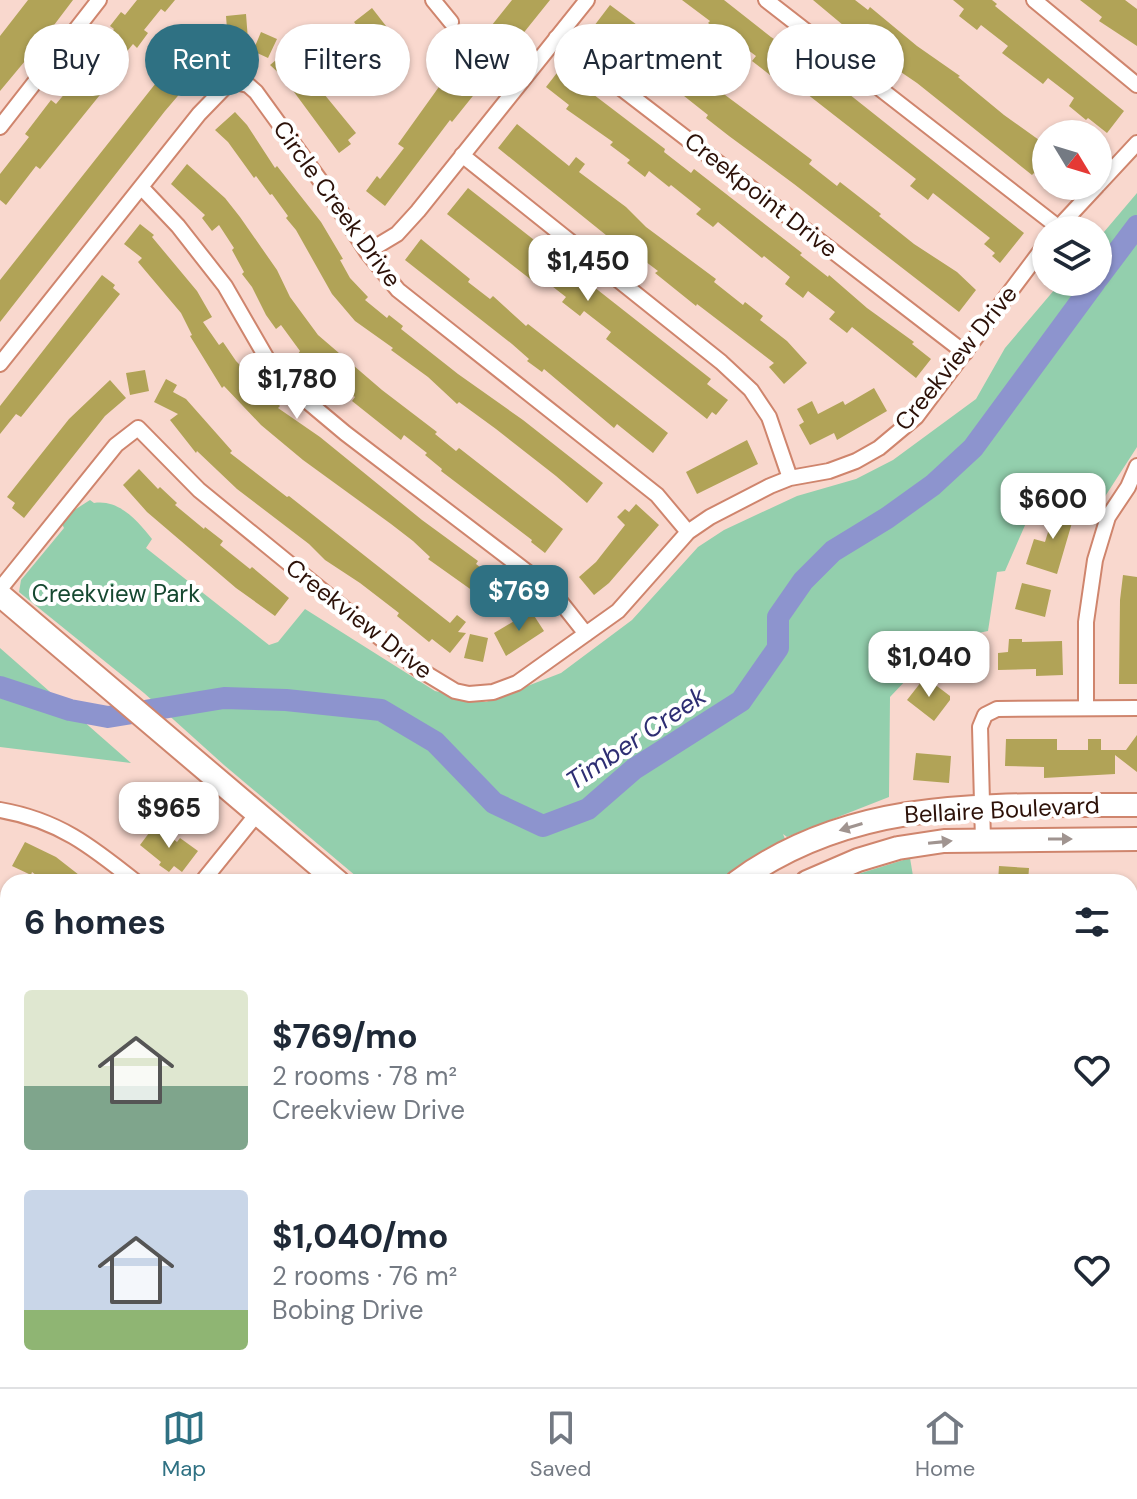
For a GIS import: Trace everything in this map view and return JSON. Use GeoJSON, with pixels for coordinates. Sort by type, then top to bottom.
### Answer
{"type":"FeatureCollection","features":[{"type":"Feature","properties":{"kind":"main road"},"geometry":{"type":"LineString","coordinates":[[0,592],[328,874]]}},
{"type":"Feature","properties":{"kind":"main road","name":"Bellaire Boulevard"},"geometry":{"type":"LineString","coordinates":[[748,874],[784,853],[842,829],[909,812],[982,806],[1137,805]]}},
{"type":"Feature","properties":{"kind":"main road","name":"Bellaire Boulevard"},"geometry":{"type":"LineString","coordinates":[[826,874],[898,848],[944,841],[1137,839]]}},
{"type":"Feature","properties":{"kind":"street"},"geometry":{"type":"LineString","coordinates":[[0,127],[99,0]]}},
{"type":"Feature","properties":{"kind":"street"},"geometry":{"type":"LineString","coordinates":[[433,0],[451,22]]}},
{"type":"Feature","properties":{"kind":"street"},"geometry":{"type":"LineString","coordinates":[[567,24],[587,0]]}},
{"type":"Feature","properties":{"kind":"street"},"geometry":{"type":"LineString","coordinates":[[766,0],[1040,216]]}},
{"type":"Feature","properties":{"kind":"street"},"geometry":{"type":"LineString","coordinates":[[1034,0],[1137,85]]}},
{"type":"Feature","properties":{"kind":"street"},"geometry":{"type":"LineString","coordinates":[[367,252],[397,234],[554,40]]}},
{"type":"Feature","properties":{"kind":"street","name":"Circle Creek Drive"},"geometry":{"type":"LineString","coordinates":[[0,364],[221,88],[231,81],[240,81],[256,92],[367,252],[398,290],[657,495],[688,532]]}},
{"type":"Feature","properties":{"kind":"street","name":"Creekpoint Drive"},"geometry":{"type":"LineString","coordinates":[[631,96],[965,353]]}},
{"type":"Feature","properties":{"kind":"street"},"geometry":{"type":"LineString","coordinates":[[1112,170],[1137,143]]}},
{"type":"Feature","properties":{"kind":"street"},"geometry":{"type":"LineString","coordinates":[[462,155],[721,362],[751,390],[769,417],[790,478]]}},
{"type":"Feature","properties":{"kind":"street"},"geometry":{"type":"LineString","coordinates":[[142,188],[178,226],[225,286],[277,376],[345,433],[552,591],[586,634]]}},
{"type":"Feature","properties":{"kind":"street"},"geometry":{"type":"LineString","coordinates":[[1069,216],[1084,200]]}},
{"type":"Feature","properties":{"kind":"street","name":"Creekview Drive"},"geometry":{"type":"LineString","coordinates":[[0,592],[116,445],[138,428],[199,490],[406,659],[455,691],[469,694],[493,692],[517,683],[618,611],[688,532],[710,517],[790,478],[829,471],[879,448],[916,417],[1032,263]]}},
{"type":"Feature","properties":{"kind":"street"},"geometry":{"type":"LineString","coordinates":[[1086,708],[1086,622],[1095,560],[1108,517],[1128,487],[1137,466]]}},
{"type":"Feature","properties":{"kind":"street"},"geometry":{"type":"LineString","coordinates":[[983,840],[980,727],[985,715],[997,709],[1137,708]]}},
{"type":"Feature","properties":{"kind":"street"},"geometry":{"type":"LineString","coordinates":[[0,810],[28,815],[59,827],[89,845],[126,874]]}},
{"type":"Feature","properties":{"kind":"street"},"geometry":{"type":"LineString","coordinates":[[208,874],[257,814]]}},
{"type":"Feature","properties":{"kind":"green space","name":"Creekview Park"},"geometry":{"type":"Polygon","coordinates":[[[1137,193],[1137,447],[1095,512],[1055,487],[1040,491],[1005,571],[997,572],[988,631],[944,640],[890,697],[889,797],[787,837],[783,834],[787,844],[740,874],[353,874],[144,693],[19,592],[21,580],[64,528],[65,516],[90,500],[112,504],[134,519],[152,539],[146,548],[269,645],[278,642],[305,609],[435,691],[486,702],[561,673],[632,620],[698,547],[724,530],[797,496],[856,479],[893,460],[976,399],[1005,348],[1049,296],[1112,296],[1112,222],[1137,193]]]}},
{"type":"Feature","properties":{"kind":"green space"},"geometry":{"type":"Polygon","coordinates":[[[0,648],[131,763],[0,747],[0,648]]]}},
{"type":"Feature","properties":{"kind":"green space"},"geometry":{"type":"Polygon","coordinates":[[[910,858],[913,874],[858,874],[910,858]]]}},
{"type":"Feature","properties":{"kind":"building"},"geometry":{"type":"Polygon","coordinates":[[[28,0],[73,0],[55,24],[24,24],[24,62],[0,91],[0,36],[28,0]]]}},
{"type":"Feature","properties":{"kind":"building"},"geometry":{"type":"Polygon","coordinates":[[[137,0],[175,0],[165,12],[161,9],[149,24],[145,24],[145,37],[137,48],[133,44],[129,49],[129,24],[112,24],[121,12],[125,15],[137,0]]]}},
{"type":"Feature","properties":{"kind":"building"},"geometry":{"type":"Polygon","coordinates":[[[512,0],[550,0],[531,24],[493,24],[512,0]]]}},
{"type":"Feature","properties":{"kind":"building"},"geometry":{"type":"Polygon","coordinates":[[[682,0],[724,0],[767,34],[767,73],[752,61],[756,56],[751,52],[751,24],[709,24],[710,21],[682,0]]]}},
{"type":"Feature","properties":{"kind":"building"},"geometry":{"type":"Polygon","coordinates":[[[813,0],[855,0],[868,10],[870,7],[890,24],[842,24],[813,0]]]}},
{"type":"Feature","properties":{"kind":"building"},"geometry":{"type":"Polygon","coordinates":[[[953,0],[992,0],[997,4],[995,6],[1124,111],[1112,127],[1112,120],[1086,120],[1069,106],[1074,98],[1048,78],[1043,84],[1002,53],[1008,46],[981,25],[977,30],[959,16],[964,9],[953,0]]]}},
{"type":"Feature","properties":{"kind":"building"},"geometry":{"type":"Polygon","coordinates":[[[1080,0],[1125,0],[1137,9],[1137,46],[1099,21],[1102,17],[1080,0]]]}},
{"type":"Feature","properties":{"kind":"building"},"geometry":{"type":"Polygon","coordinates":[[[610,5],[636,24],[596,24],[610,5]]]}},
{"type":"Feature","properties":{"kind":"building"},"geometry":{"type":"Polygon","coordinates":[[[372,8],[384,24],[356,24],[354,22],[372,8]]]}},
{"type":"Feature","properties":{"kind":"building"},"geometry":{"type":"Polygon","coordinates":[[[246,14],[247,24],[227,24],[226,16],[246,14]]]}},
{"type":"Feature","properties":{"kind":"building"},"geometry":{"type":"Polygon","coordinates":[[[261,32],[275,38],[268,58],[259,54],[261,32]]]}},
{"type":"Feature","properties":{"kind":"building"},"geometry":{"type":"Polygon","coordinates":[[[904,35],[1032,135],[1032,175],[904,74],[904,35]]]}},
{"type":"Feature","properties":{"kind":"building"},"geometry":{"type":"Polygon","coordinates":[[[554,77],[554,93],[546,87],[554,77]]]}},
{"type":"Feature","properties":{"kind":"building"},"geometry":{"type":"Polygon","coordinates":[[[63,96],[99,96],[40,169],[36,166],[6,205],[0,200],[0,174],[29,137],[25,134],[51,100],[56,104],[63,96]]]}},
{"type":"Feature","properties":{"kind":"building"},"geometry":{"type":"Polygon","coordinates":[[[146,96],[178,96],[0,322],[0,280],[146,96]]]}},
{"type":"Feature","properties":{"kind":"building"},"geometry":{"type":"Polygon","coordinates":[[[297,96],[326,96],[356,133],[348,140],[351,144],[339,153],[297,96]]]}},
{"type":"Feature","properties":{"kind":"building"},"geometry":{"type":"Polygon","coordinates":[[[433,96],[473,96],[452,122],[450,120],[385,206],[366,191],[377,176],[380,179],[404,148],[398,144],[433,96]]]}},
{"type":"Feature","properties":{"kind":"building"},"geometry":{"type":"Polygon","coordinates":[[[558,96],[595,96],[691,173],[694,169],[802,253],[800,255],[914,342],[912,344],[931,359],[916,378],[852,327],[847,333],[829,319],[835,312],[808,291],[803,298],[785,284],[790,277],[718,222],[713,227],[696,214],[701,209],[671,185],[669,187],[649,171],[645,177],[627,163],[630,160],[610,145],[613,142],[566,109],[569,105],[558,96]]]}},
{"type":"Feature","properties":{"kind":"building"},"geometry":{"type":"Polygon","coordinates":[[[684,96],[726,96],[812,160],[809,164],[837,186],[840,182],[914,244],[957,272],[976,290],[959,312],[706,118],[708,115],[684,96]]]}},
{"type":"Feature","properties":{"kind":"building"},"geometry":{"type":"Polygon","coordinates":[[[810,96],[851,96],[1024,233],[1000,263],[992,256],[995,253],[984,244],[990,238],[933,193],[928,200],[910,186],[916,179],[810,96]]]}},
{"type":"Feature","properties":{"kind":"building"},"geometry":{"type":"Polygon","coordinates":[[[235,112],[275,168],[277,166],[321,222],[343,259],[340,260],[350,278],[368,297],[365,300],[387,318],[389,315],[403,326],[401,329],[458,374],[603,483],[587,503],[355,321],[332,294],[286,218],[288,216],[272,194],[256,176],[254,178],[228,142],[215,130],[235,112]]]}},
{"type":"Feature","properties":{"kind":"building"},"geometry":{"type":"Polygon","coordinates":[[[517,124],[569,166],[576,157],[585,164],[579,172],[716,279],[714,282],[743,305],[745,302],[763,316],[760,320],[787,341],[807,363],[784,384],[769,367],[774,363],[696,306],[655,273],[658,271],[629,249],[627,252],[498,148],[517,124]]]}},
{"type":"Feature","properties":{"kind":"building"},"geometry":{"type":"Polygon","coordinates":[[[187,164],[225,198],[240,217],[277,270],[290,297],[318,335],[456,451],[459,448],[563,529],[545,553],[441,471],[425,455],[427,453],[404,435],[401,440],[352,401],[355,397],[333,379],[330,383],[298,354],[300,351],[281,325],[276,329],[266,315],[242,274],[244,272],[232,250],[234,248],[219,225],[212,231],[202,218],[205,215],[171,184],[187,164]]]}},
{"type":"Feature","properties":{"kind":"building"},"geometry":{"type":"Polygon","coordinates":[[[468,188],[711,379],[707,384],[728,400],[716,415],[712,412],[707,419],[606,339],[611,332],[584,311],[580,316],[562,302],[566,297],[539,276],[534,282],[447,214],[468,188]]]}},
{"type":"Feature","properties":{"kind":"building"},"geometry":{"type":"Polygon","coordinates":[[[140,224],[154,235],[152,237],[197,291],[212,317],[203,322],[219,345],[223,342],[236,361],[280,406],[278,408],[320,437],[478,561],[476,564],[494,578],[480,596],[428,559],[430,557],[391,524],[303,460],[261,425],[224,386],[222,388],[190,336],[181,313],[138,262],[142,258],[124,244],[140,224]]]}},
{"type":"Feature","properties":{"kind":"building"},"geometry":{"type":"Polygon","coordinates":[[[421,239],[470,279],[468,282],[490,299],[493,296],[526,326],[528,324],[668,433],[653,453],[617,424],[614,428],[544,369],[542,372],[527,361],[529,359],[512,344],[405,260],[421,239]]]}},
{"type":"Feature","properties":{"kind":"building"},"geometry":{"type":"Polygon","coordinates":[[[102,275],[115,285],[113,288],[120,294],[21,417],[16,414],[0,434],[0,406],[102,275]]]}},
{"type":"Feature","properties":{"kind":"building"},"geometry":{"type":"Polygon","coordinates":[[[145,370],[149,391],[130,395],[126,373],[145,370]]]}},
{"type":"Feature","properties":{"kind":"building"},"geometry":{"type":"Polygon","coordinates":[[[166,379],[177,385],[173,392],[186,399],[232,451],[230,453],[450,623],[457,615],[466,622],[458,632],[466,633],[450,653],[432,639],[429,642],[397,616],[399,613],[325,560],[196,453],[170,420],[178,414],[154,402],[166,379]]]}},
{"type":"Feature","properties":{"kind":"building"},"geometry":{"type":"Polygon","coordinates":[[[110,380],[126,398],[105,416],[24,518],[12,508],[15,503],[7,497],[69,419],[110,380]]]}},
{"type":"Feature","properties":{"kind":"building"},"geometry":{"type":"Polygon","coordinates":[[[874,388],[887,411],[837,440],[834,433],[810,445],[799,425],[804,422],[797,409],[812,401],[818,414],[843,401],[845,405],[874,388]]]}},
{"type":"Feature","properties":{"kind":"building"},"geometry":{"type":"Polygon","coordinates":[[[747,440],[758,464],[697,494],[686,472],[747,440]]]}},
{"type":"Feature","properties":{"kind":"building"},"geometry":{"type":"Polygon","coordinates":[[[139,469],[177,503],[175,505],[223,541],[220,545],[289,598],[275,616],[236,588],[147,512],[123,485],[139,469]]]}},
{"type":"Feature","properties":{"kind":"building"},"geometry":{"type":"Polygon","coordinates":[[[1057,503],[1076,509],[1057,574],[1026,564],[1034,539],[1045,542],[1057,503]]]}},
{"type":"Feature","properties":{"kind":"building"},"geometry":{"type":"Polygon","coordinates":[[[636,504],[659,525],[609,583],[594,595],[579,577],[596,562],[625,525],[617,517],[625,509],[629,512],[636,504]]]}},
{"type":"Feature","properties":{"kind":"building"},"geometry":{"type":"Polygon","coordinates":[[[1123,575],[1137,577],[1137,684],[1119,684],[1123,575]]]}},
{"type":"Feature","properties":{"kind":"building"},"geometry":{"type":"Polygon","coordinates":[[[1022,583],[1051,590],[1045,617],[1015,609],[1022,583]]]}},
{"type":"Feature","properties":{"kind":"building"},"geometry":{"type":"Polygon","coordinates":[[[531,611],[544,631],[506,656],[494,633],[531,611]]]}},
{"type":"Feature","properties":{"kind":"building"},"geometry":{"type":"Polygon","coordinates":[[[470,634],[488,638],[483,662],[464,658],[470,634]]]}},
{"type":"Feature","properties":{"kind":"building"},"geometry":{"type":"Polygon","coordinates":[[[966,636],[979,658],[965,666],[971,677],[959,683],[941,651],[966,636]]]}},
{"type":"Feature","properties":{"kind":"building"},"geometry":{"type":"Polygon","coordinates":[[[1009,639],[1022,639],[1022,642],[1062,641],[1063,675],[1036,676],[1036,669],[998,670],[998,653],[1008,652],[1009,639]]]}},
{"type":"Feature","properties":{"kind":"building"},"geometry":{"type":"Polygon","coordinates":[[[925,677],[950,696],[934,721],[907,700],[925,677]]]}},
{"type":"Feature","properties":{"kind":"building"},"geometry":{"type":"Polygon","coordinates":[[[1137,735],[1137,772],[1115,755],[1115,774],[1044,778],[1044,767],[1005,766],[1006,739],[1057,739],[1057,750],[1088,750],[1088,739],[1101,739],[1101,750],[1126,750],[1137,735]]]}},
{"type":"Feature","properties":{"kind":"building"},"geometry":{"type":"Polygon","coordinates":[[[916,753],[951,756],[949,783],[913,780],[916,753]]]}},
{"type":"Feature","properties":{"kind":"building"},"geometry":{"type":"Polygon","coordinates":[[[155,825],[177,842],[180,838],[198,851],[182,872],[174,866],[169,872],[140,845],[155,825]]]}},
{"type":"Feature","properties":{"kind":"building"},"geometry":{"type":"Polygon","coordinates":[[[25,842],[56,857],[78,874],[29,874],[12,866],[25,842]]]}},
{"type":"Feature","properties":{"kind":"building"},"geometry":{"type":"Polygon","coordinates":[[[999,866],[1029,868],[1029,874],[998,874],[999,866]]]}},
{"type":"Feature","properties":{"kind":"waterway","name":"Timber Creek"},"geometry":{"type":"LineString","coordinates":[[1112,259],[1137,226]]}},
{"type":"Feature","properties":{"kind":"waterway","name":"Timber Creek"},"geometry":{"type":"LineString","coordinates":[[0,687],[70,710],[108,717],[224,698],[286,700],[381,710],[435,742],[494,803],[543,826],[588,809],[634,769],[741,701],[778,648],[778,617],[803,581],[833,551],[933,485],[973,448],[1085,296]]}}]}
